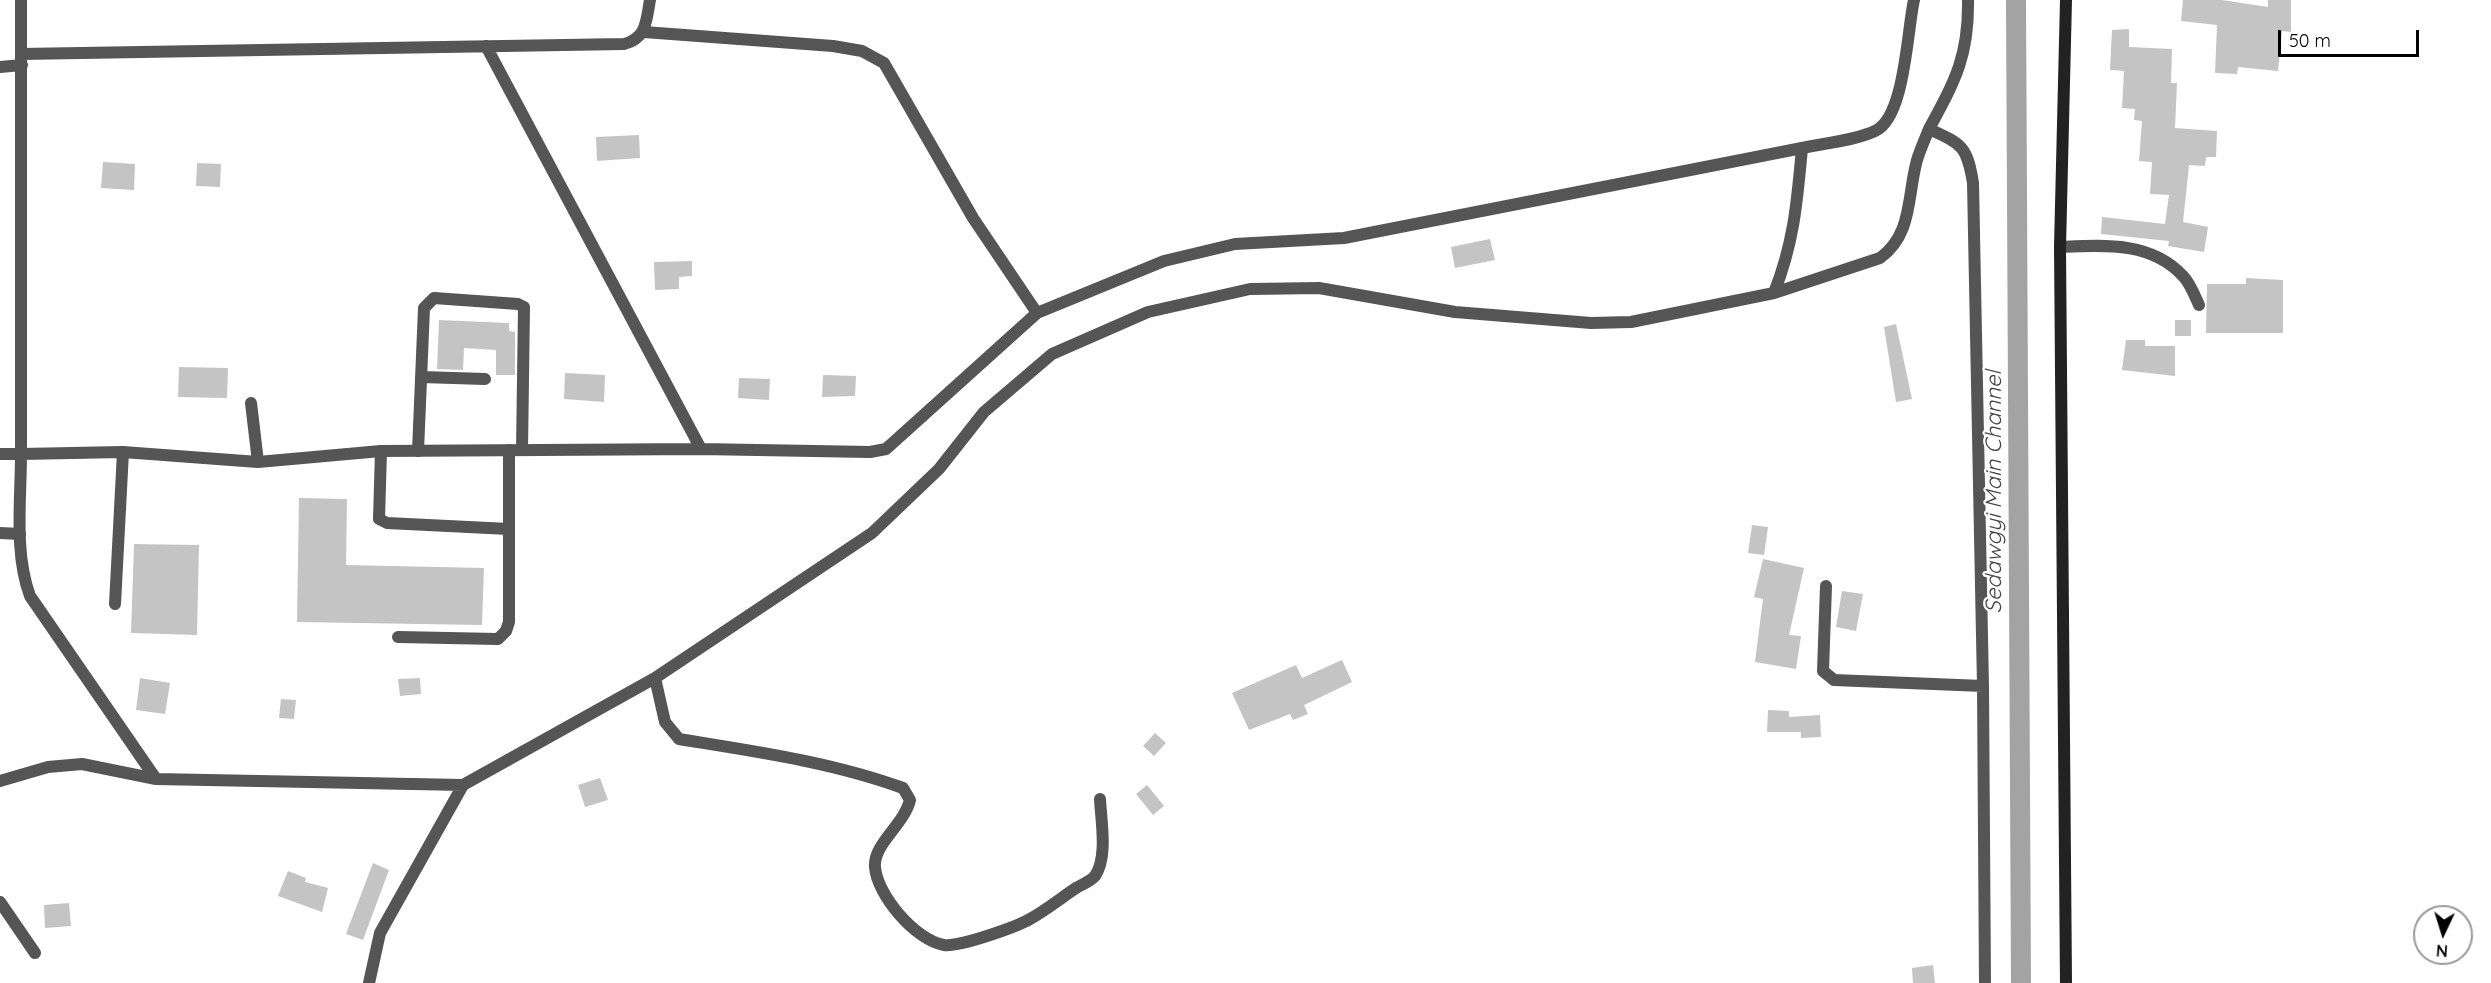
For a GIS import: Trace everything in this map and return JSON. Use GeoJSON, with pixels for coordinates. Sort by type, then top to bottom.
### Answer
{"type":"FeatureCollection","features":[{"type":"Feature","properties":{"kind":"street"},"geometry":{"type":"LineString","coordinates":[[21,0],[20,534],[23,579],[30,596],[156,779]]}},
{"type":"Feature","properties":{"kind":"street"},"geometry":{"type":"LineString","coordinates":[[0,67],[21,60],[624,44],[636,41],[644,32],[650,0]]}},
{"type":"Feature","properties":{"kind":"street"},"geometry":{"type":"LineString","coordinates":[[0,454],[123,452],[258,462],[381,451],[701,449],[870,452],[886,449],[1037,313],[1164,261],[1235,244],[1344,238],[1802,148],[1877,131],[1892,115],[1898,94],[1914,0]]}},
{"type":"Feature","properties":{"kind":"street"},"geometry":{"type":"LineString","coordinates":[[0,781],[48,767],[82,764],[156,779],[464,785],[656,678],[872,533],[939,469],[984,412],[1052,354],[1148,312],[1250,289],[1319,288],[1455,312],[1591,323],[1631,322],[1774,293],[1880,258],[1892,249],[1905,226],[1917,161],[1929,129],[1958,75],[1969,27],[1968,0]]}},
{"type":"Feature","properties":{"kind":"street"},"geometry":{"type":"LineString","coordinates":[[2066,0],[2060,247],[2066,983]]}},
{"type":"Feature","properties":{"kind":"street"},"geometry":{"type":"LineString","coordinates":[[644,32],[833,46],[862,51],[884,63],[974,218],[1037,313]]}},
{"type":"Feature","properties":{"kind":"street"},"geometry":{"type":"LineString","coordinates":[[486,46],[701,449]]}},
{"type":"Feature","properties":{"kind":"street"},"geometry":{"type":"LineString","coordinates":[[1929,129],[1958,142],[1969,160],[1973,183],[1983,686],[1985,983]]}},
{"type":"Feature","properties":{"kind":"street"},"geometry":{"type":"LineString","coordinates":[[1774,293],[1788,257],[1796,223],[1802,148]]}},
{"type":"Feature","properties":{"kind":"street"},"geometry":{"type":"LineString","coordinates":[[2060,247],[2110,244],[2134,248],[2164,261],[2184,276],[2199,304]]}},
{"type":"Feature","properties":{"kind":"street"},"geometry":{"type":"LineString","coordinates":[[418,451],[424,308],[434,298],[518,304],[524,307],[522,450]]}},
{"type":"Feature","properties":{"kind":"street"},"geometry":{"type":"LineString","coordinates":[[421,377],[485,379]]}},
{"type":"Feature","properties":{"kind":"street"},"geometry":{"type":"LineString","coordinates":[[251,403],[258,462]]}},
{"type":"Feature","properties":{"kind":"street"},"geometry":{"type":"LineString","coordinates":[[398,637],[498,639],[506,631],[509,622],[509,450]]}},
{"type":"Feature","properties":{"kind":"street"},"geometry":{"type":"LineString","coordinates":[[381,451],[379,519],[387,523],[509,529]]}},
{"type":"Feature","properties":{"kind":"street"},"geometry":{"type":"LineString","coordinates":[[115,604],[123,452]]}},
{"type":"Feature","properties":{"kind":"street"},"geometry":{"type":"LineString","coordinates":[[0,533],[20,534]]}},
{"type":"Feature","properties":{"kind":"street"},"geometry":{"type":"LineString","coordinates":[[1826,586],[1822,671],[1828,677],[1834,680],[1983,686]]}},
{"type":"Feature","properties":{"kind":"street"},"geometry":{"type":"LineString","coordinates":[[656,678],[665,722],[679,739],[751,751],[881,780],[903,788],[910,800],[907,814],[878,849],[874,864],[878,884],[900,916],[927,937],[944,945],[958,944],[1029,920],[1095,876],[1100,859],[1100,800]]}},
{"type":"Feature","properties":{"kind":"street"},"geometry":{"type":"LineString","coordinates":[[369,983],[380,933],[464,785]]}},
{"type":"Feature","properties":{"kind":"street"},"geometry":{"type":"LineString","coordinates":[[0,902],[35,952]]}},
{"type":"Feature","properties":{"kind":"building"},"geometry":{"type":"Polygon","coordinates":[[[2183,0],[2222,0],[2268,7],[2268,0],[2291,0],[2291,32],[2282,31],[2278,71],[2238,67],[2237,74],[2215,73],[2217,25],[2181,21],[2183,0]]]}},
{"type":"Feature","properties":{"kind":"building"},"geometry":{"type":"Polygon","coordinates":[[[2129,29],[2129,47],[2172,49],[2171,83],[2177,83],[2175,128],[2217,131],[2216,157],[2206,157],[2205,166],[2189,165],[2183,222],[2208,227],[2204,252],[2168,246],[2169,241],[2101,234],[2102,217],[2165,224],[2169,195],[2150,194],[2152,162],[2139,161],[2142,121],[2134,120],[2135,109],[2122,108],[2124,71],[2110,70],[2112,30],[2129,29]]]}},
{"type":"Feature","properties":{"kind":"building"},"geometry":{"type":"Polygon","coordinates":[[[639,135],[640,158],[597,161],[596,137],[639,135]]]}},
{"type":"Feature","properties":{"kind":"building"},"geometry":{"type":"Polygon","coordinates":[[[103,162],[135,164],[134,190],[101,188],[103,162]]]}},
{"type":"Feature","properties":{"kind":"building"},"geometry":{"type":"Polygon","coordinates":[[[197,163],[221,164],[220,187],[196,186],[197,163]]]}},
{"type":"Feature","properties":{"kind":"building"},"geometry":{"type":"Polygon","coordinates":[[[1490,239],[1495,260],[1455,268],[1451,247],[1490,239]]]}},
{"type":"Feature","properties":{"kind":"building"},"geometry":{"type":"Polygon","coordinates":[[[692,261],[692,276],[679,277],[679,289],[655,290],[654,262],[692,261]]]}},
{"type":"Feature","properties":{"kind":"building"},"geometry":{"type":"Polygon","coordinates":[[[2246,278],[2283,280],[2283,333],[2206,333],[2207,284],[2246,284],[2246,278]]]}},
{"type":"Feature","properties":{"kind":"building"},"geometry":{"type":"Polygon","coordinates":[[[439,320],[509,323],[509,331],[515,332],[515,375],[496,375],[496,350],[464,348],[463,370],[437,369],[439,320]]]}},
{"type":"Feature","properties":{"kind":"building"},"geometry":{"type":"Polygon","coordinates":[[[2175,320],[2191,320],[2191,336],[2175,336],[2175,320]]]}},
{"type":"Feature","properties":{"kind":"building"},"geometry":{"type":"Polygon","coordinates":[[[1896,324],[1912,399],[1896,402],[1884,327],[1896,324]]]}},
{"type":"Feature","properties":{"kind":"building"},"geometry":{"type":"Polygon","coordinates":[[[2126,340],[2145,340],[2145,346],[2175,346],[2175,376],[2122,370],[2126,340]]]}},
{"type":"Feature","properties":{"kind":"building"},"geometry":{"type":"Polygon","coordinates":[[[179,367],[228,368],[227,398],[178,397],[179,367]]]}},
{"type":"Feature","properties":{"kind":"building"},"geometry":{"type":"Polygon","coordinates":[[[565,373],[605,375],[604,402],[564,399],[565,373]]]}},
{"type":"Feature","properties":{"kind":"building"},"geometry":{"type":"Polygon","coordinates":[[[823,375],[856,376],[855,396],[822,397],[823,375]]]}},
{"type":"Feature","properties":{"kind":"building"},"geometry":{"type":"Polygon","coordinates":[[[739,378],[770,379],[769,400],[738,398],[739,378]]]}},
{"type":"Feature","properties":{"kind":"building"},"geometry":{"type":"Polygon","coordinates":[[[299,498],[347,499],[346,565],[484,568],[482,625],[297,622],[299,498]]]}},
{"type":"Feature","properties":{"kind":"building"},"geometry":{"type":"Polygon","coordinates":[[[1752,525],[1768,527],[1764,555],[1748,553],[1752,525]]]}},
{"type":"Feature","properties":{"kind":"building"},"geometry":{"type":"Polygon","coordinates":[[[134,544],[199,545],[197,635],[131,633],[134,544]]]}},
{"type":"Feature","properties":{"kind":"building"},"geometry":{"type":"Polygon","coordinates":[[[1763,559],[1804,568],[1789,635],[1801,636],[1796,669],[1755,662],[1763,599],[1754,597],[1763,559]]]}},
{"type":"Feature","properties":{"kind":"building"},"geometry":{"type":"Polygon","coordinates":[[[1842,591],[1863,594],[1856,631],[1836,627],[1842,591]]]}},
{"type":"Feature","properties":{"kind":"building"},"geometry":{"type":"Polygon","coordinates":[[[1342,660],[1352,682],[1304,705],[1308,714],[1293,720],[1290,714],[1249,730],[1232,693],[1296,665],[1302,678],[1342,660]]]}},
{"type":"Feature","properties":{"kind":"building"},"geometry":{"type":"Polygon","coordinates":[[[140,678],[170,683],[165,714],[136,710],[140,678]]]}},
{"type":"Feature","properties":{"kind":"building"},"geometry":{"type":"Polygon","coordinates":[[[420,678],[421,694],[400,696],[398,679],[420,678]]]}},
{"type":"Feature","properties":{"kind":"building"},"geometry":{"type":"Polygon","coordinates":[[[281,699],[296,700],[294,719],[279,718],[281,699]]]}},
{"type":"Feature","properties":{"kind":"building"},"geometry":{"type":"Polygon","coordinates":[[[1768,710],[1789,711],[1789,717],[1820,715],[1821,737],[1801,738],[1801,732],[1767,732],[1768,710]]]}},
{"type":"Feature","properties":{"kind":"building"},"geometry":{"type":"Polygon","coordinates":[[[1155,733],[1166,743],[1154,756],[1143,746],[1155,733]]]}},
{"type":"Feature","properties":{"kind":"building"},"geometry":{"type":"Polygon","coordinates":[[[600,778],[608,800],[585,807],[578,785],[600,778]]]}},
{"type":"Feature","properties":{"kind":"building"},"geometry":{"type":"Polygon","coordinates":[[[1147,785],[1164,806],[1153,815],[1136,794],[1147,785]]]}},
{"type":"Feature","properties":{"kind":"building"},"geometry":{"type":"Polygon","coordinates":[[[373,863],[389,870],[363,940],[346,934],[373,863]]]}},
{"type":"Feature","properties":{"kind":"building"},"geometry":{"type":"Polygon","coordinates":[[[288,871],[306,878],[305,882],[328,888],[322,912],[278,896],[288,871]]]}},
{"type":"Feature","properties":{"kind":"building"},"geometry":{"type":"Polygon","coordinates":[[[69,903],[71,926],[45,928],[44,905],[69,903]]]}},
{"type":"Feature","properties":{"kind":"building"},"geometry":{"type":"Polygon","coordinates":[[[1933,965],[1935,983],[1913,983],[1912,968],[1933,965]]]}},
{"type":"Feature","properties":{"kind":"waterway","name":"Sedawgyi Main Channel"},"geometry":{"type":"LineString","coordinates":[[2016,0],[2021,983]]}}]}
